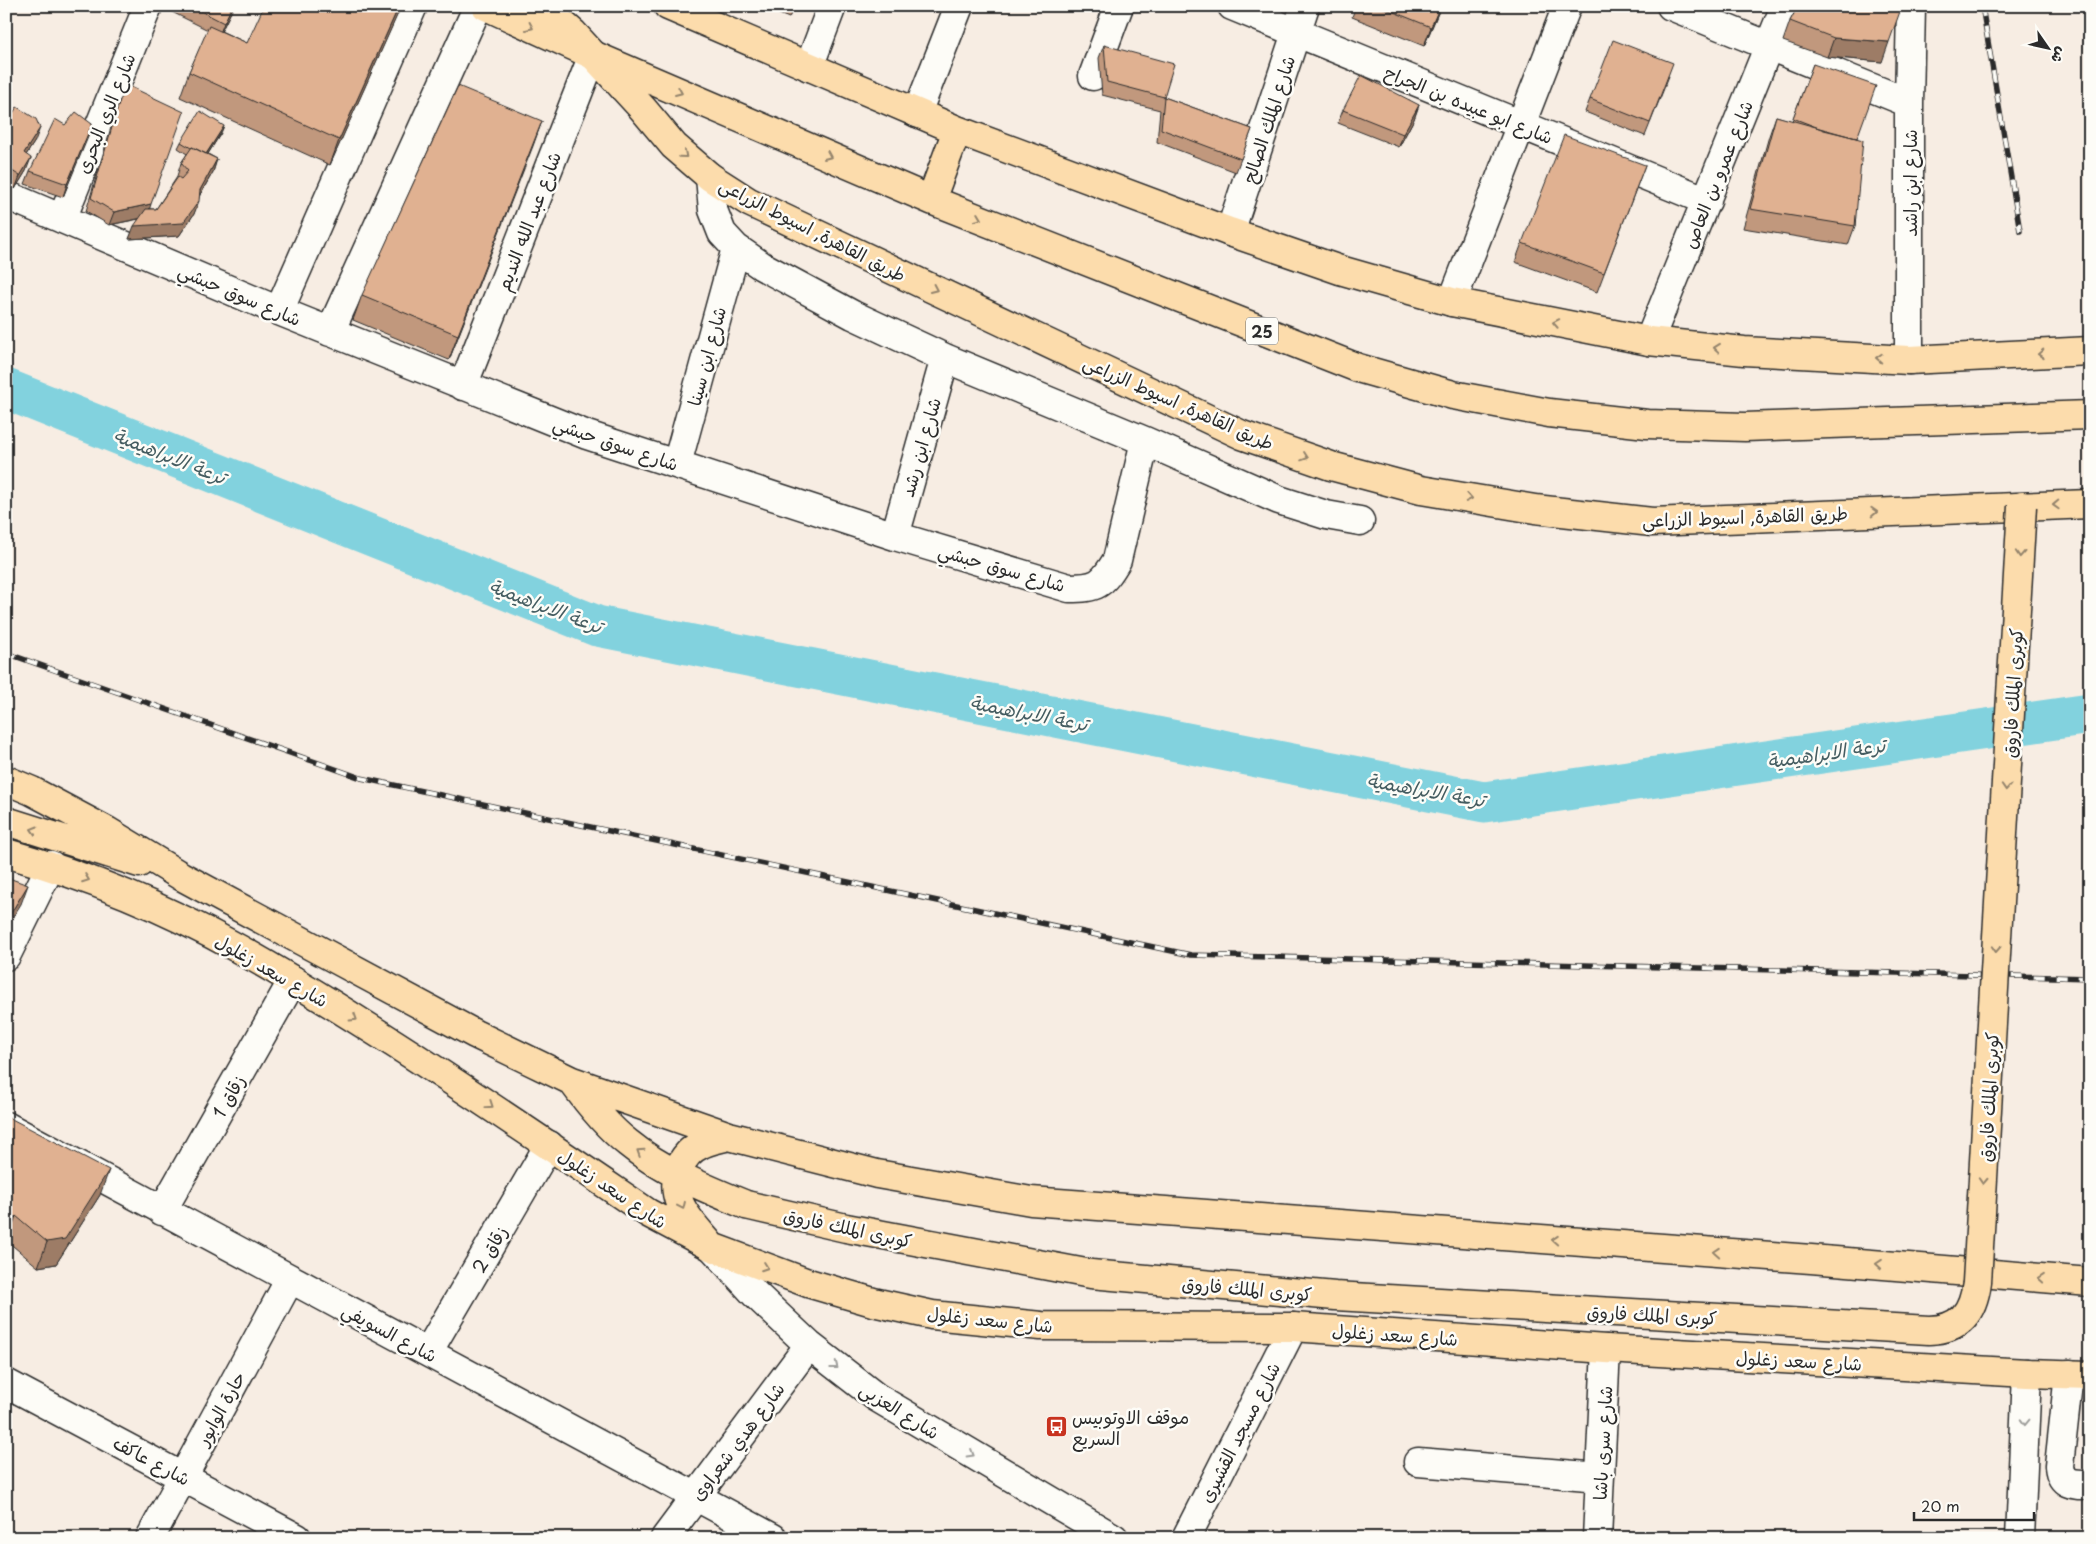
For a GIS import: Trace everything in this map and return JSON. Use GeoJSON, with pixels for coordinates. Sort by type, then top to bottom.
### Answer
{"type":"FeatureCollection","features":[{"type":"Feature","properties":{"kind":"main road","name":"طريق القاهرة, اسيوط الزراعى"},"geometry":{"type":"LineString","coordinates":[[486,6],[593,55],[931,200],[1358,368],[1453,394],[1549,413],[1647,424],[1745,427],[2090,415]]}},
{"type":"Feature","properties":{"kind":"main road","name":"طريق القاهرة, اسيوط الزراعى"},"geometry":{"type":"LineString","coordinates":[[542,6],[573,33],[643,109],[674,146],[710,177],[749,202],[1242,435],[1331,466],[1421,490],[1535,509],[1652,522],[2090,504]]}},
{"type":"Feature","properties":{"kind":"main road"},"geometry":{"type":"LineString","coordinates":[[668,6],[957,130],[1230,232],[1340,270],[1452,302],[1649,341],[1744,352],[1909,360],[2090,351]]}},
{"type":"Feature","properties":{"kind":"main road"},"geometry":{"type":"LineString","coordinates":[[931,200],[957,130]]}},
{"type":"Feature","properties":{"kind":"main road","name":"كوبرى الملك فاروق"},"geometry":{"type":"LineString","coordinates":[[572,1081],[595,1112],[628,1144],[676,1175],[746,1205],[846,1228],[1091,1274],[1334,1296],[1929,1330],[1941,1330],[1952,1326],[1963,1319],[1970,1309],[1975,1298],[1977,1282],[2022,506]]}},
{"type":"Feature","properties":{"kind":"main road"},"geometry":{"type":"LineString","coordinates":[[6,780],[32,791],[107,831],[181,876],[475,1034],[572,1081],[728,1136],[877,1174],[1031,1201],[1811,1259],[2090,1282]]}},
{"type":"Feature","properties":{"kind":"main road"},"geometry":{"type":"LineString","coordinates":[[6,821],[181,876]]}},
{"type":"Feature","properties":{"kind":"main road","name":"شارع سعد زغلول"},"geometry":{"type":"LineString","coordinates":[[6,853],[51,866],[135,898],[189,922],[238,948],[293,980],[451,1079],[648,1213],[712,1247],[808,1283],[873,1302],[932,1315],[1041,1326],[1293,1327],[1606,1349],[2027,1373],[2080,1374]]}},
{"type":"Feature","properties":{"kind":"main road"},"geometry":{"type":"LineString","coordinates":[[712,1247],[688,1218],[680,1204],[676,1190],[676,1175],[681,1162],[690,1152],[702,1144],[728,1136]]}},
{"type":"Feature","properties":{"kind":"street","name":"شارع الري البحرى"},"geometry":{"type":"LineString","coordinates":[[62,219],[148,6]]}},
{"type":"Feature","properties":{"kind":"street"},"geometry":{"type":"LineString","coordinates":[[279,311],[413,6]]}},
{"type":"Feature","properties":{"kind":"street"},"geometry":{"type":"LineString","coordinates":[[330,332],[478,6]]}},
{"type":"Feature","properties":{"kind":"street"},"geometry":{"type":"LineString","coordinates":[[809,67],[832,6]]}},
{"type":"Feature","properties":{"kind":"street"},"geometry":{"type":"LineString","coordinates":[[917,113],[959,6]]}},
{"type":"Feature","properties":{"kind":"street"},"geometry":{"type":"LineString","coordinates":[[1093,76],[1119,6]]}},
{"type":"Feature","properties":{"kind":"street","name":"شارع ابو عبيده بن الجراح"},"geometry":{"type":"LineString","coordinates":[[1232,6],[1521,126],[1706,200]]}},
{"type":"Feature","properties":{"kind":"street","name":"شارع الملك الصالح"},"geometry":{"type":"LineString","coordinates":[[1230,232],[1305,6]]}},
{"type":"Feature","properties":{"kind":"street"},"geometry":{"type":"LineString","coordinates":[[1452,302],[1567,6]]}},
{"type":"Feature","properties":{"kind":"street"},"geometry":{"type":"LineString","coordinates":[[1671,6],[1909,103]]}},
{"type":"Feature","properties":{"kind":"street","name":"شارع عمرو بن العاص"},"geometry":{"type":"LineString","coordinates":[[1649,341],[1785,6]]}},
{"type":"Feature","properties":{"kind":"street","name":"شارع ابن راشد"},"geometry":{"type":"LineString","coordinates":[[1909,360],[1909,103],[1912,6]]}},
{"type":"Feature","properties":{"kind":"street","name":"شارع عبد الله النديم"},"geometry":{"type":"LineString","coordinates":[[464,386],[593,55]]}},
{"type":"Feature","properties":{"kind":"street"},"geometry":{"type":"LineString","coordinates":[[115,87],[140,98]]}},
{"type":"Feature","properties":{"kind":"street"},"geometry":{"type":"LineString","coordinates":[[710,177],[713,210],[722,233],[736,248],[762,266],[853,315],[945,358],[1145,441],[1279,500],[1326,516],[1360,521]]}},
{"type":"Feature","properties":{"kind":"street","name":"شارع سوق حبشي"},"geometry":{"type":"LineString","coordinates":[[6,195],[279,311],[587,435],[896,536],[1069,588],[1089,588],[1107,578],[1117,560],[1145,441]]}},
{"type":"Feature","properties":{"kind":"street","name":"شارع ابن سينا"},"geometry":{"type":"LineString","coordinates":[[677,464],[736,248]]}},
{"type":"Feature","properties":{"kind":"street","name":"شارع ابن رشد"},"geometry":{"type":"LineString","coordinates":[[896,536],[945,358]]}},
{"type":"Feature","properties":{"kind":"street"},"geometry":{"type":"LineString","coordinates":[[6,956],[51,866]]}},
{"type":"Feature","properties":{"kind":"street","name":"زقاق 1"},"geometry":{"type":"LineString","coordinates":[[162,1211],[293,980]]}},
{"type":"Feature","properties":{"kind":"street","name":"شارع السويفي"},"geometry":{"type":"LineString","coordinates":[[6,1126],[773,1538]]}},
{"type":"Feature","properties":{"kind":"street","name":"زقاق 2"},"geometry":{"type":"LineString","coordinates":[[428,1352],[549,1145]]}},
{"type":"Feature","properties":{"kind":"street","name":"شارع العزبى"},"geometry":{"type":"LineString","coordinates":[[712,1247],[755,1294],[809,1345],[876,1397],[1114,1538]]}},
{"type":"Feature","properties":{"kind":"street","name":"حارة الوابور"},"geometry":{"type":"LineString","coordinates":[[150,1538],[290,1279]]}},
{"type":"Feature","properties":{"kind":"street","name":"شارع مسجد القشيرى"},"geometry":{"type":"LineString","coordinates":[[1186,1538],[1293,1327]]}},
{"type":"Feature","properties":{"kind":"street","name":"شارع هدي شعراوى"},"geometry":{"type":"LineString","coordinates":[[665,1538],[809,1345]]}},
{"type":"Feature","properties":{"kind":"street","name":"شارع سرى باشا"},"geometry":{"type":"LineString","coordinates":[[1597,1538],[1606,1349]]}},
{"type":"Feature","properties":{"kind":"street"},"geometry":{"type":"LineString","coordinates":[[2020,1538],[2027,1373]]}},
{"type":"Feature","properties":{"kind":"street"},"geometry":{"type":"LineString","coordinates":[[2080,1374],[2059,1466],[2060,1474],[2065,1481],[2073,1484],[2090,1485]]}},
{"type":"Feature","properties":{"kind":"street","name":"شارع عاكف"},"geometry":{"type":"LineString","coordinates":[[6,1383],[297,1538]]}},
{"type":"Feature","properties":{"kind":"street"},"geometry":{"type":"LineString","coordinates":[[1418,1462],[1600,1477]]}},
{"type":"Feature","properties":{"kind":"building"},"geometry":{"type":"Polygon","coordinates":[[[191,6],[232,6],[224,23],[191,6]]]}},
{"type":"Feature","properties":{"kind":"building"},"geometry":{"type":"Polygon","coordinates":[[[264,6],[399,6],[339,140],[189,72],[209,26],[247,43],[264,6]]]}},
{"type":"Feature","properties":{"kind":"building"},"geometry":{"type":"Polygon","coordinates":[[[1379,6],[1440,6],[1431,27],[1379,6]]]}},
{"type":"Feature","properties":{"kind":"building"},"geometry":{"type":"Polygon","coordinates":[[[1798,6],[1902,6],[1889,42],[1834,38],[1790,21],[1798,6]]]}},
{"type":"Feature","properties":{"kind":"building"},"geometry":{"type":"Polygon","coordinates":[[[1613,40],[1673,63],[1650,123],[1590,99],[1613,40]]]}},
{"type":"Feature","properties":{"kind":"building"},"geometry":{"type":"Polygon","coordinates":[[[1104,45],[1174,64],[1164,97],[1107,82],[1104,45]]]}},
{"type":"Feature","properties":{"kind":"building"},"geometry":{"type":"Polygon","coordinates":[[[1813,64],[1876,86],[1857,138],[1824,130],[1793,118],[1813,64]]]}},
{"type":"Feature","properties":{"kind":"building"},"geometry":{"type":"Polygon","coordinates":[[[1361,75],[1419,105],[1403,134],[1343,110],[1361,75]]]}},
{"type":"Feature","properties":{"kind":"building"},"geometry":{"type":"Polygon","coordinates":[[[129,86],[184,112],[151,204],[114,212],[91,198],[120,100],[129,86]]]}},
{"type":"Feature","properties":{"kind":"building"},"geometry":{"type":"Polygon","coordinates":[[[458,86],[542,121],[458,335],[362,295],[458,86]]]}},
{"type":"Feature","properties":{"kind":"building"},"geometry":{"type":"Polygon","coordinates":[[[1164,97],[1252,129],[1241,159],[1161,129],[1164,97]]]}},
{"type":"Feature","properties":{"kind":"building"},"geometry":{"type":"Polygon","coordinates":[[[17,107],[36,119],[40,128],[24,153],[31,158],[20,176],[6,167],[6,124],[17,107]]]}},
{"type":"Feature","properties":{"kind":"building"},"geometry":{"type":"Polygon","coordinates":[[[200,111],[224,126],[206,154],[181,142],[200,111]]]}},
{"type":"Feature","properties":{"kind":"building"},"geometry":{"type":"Polygon","coordinates":[[[76,112],[92,124],[67,184],[30,171],[55,119],[65,125],[76,112]]]}},
{"type":"Feature","properties":{"kind":"building"},"geometry":{"type":"Polygon","coordinates":[[[1776,116],[1863,140],[1855,226],[1750,209],[1776,116]]]}},
{"type":"Feature","properties":{"kind":"building"},"geometry":{"type":"Polygon","coordinates":[[[1564,135],[1645,165],[1604,273],[1522,243],[1564,135]]]}},
{"type":"Feature","properties":{"kind":"building"},"geometry":{"type":"Polygon","coordinates":[[[192,147],[217,159],[200,190],[199,201],[183,223],[134,226],[146,209],[156,209],[178,177],[181,179],[188,171],[181,163],[192,147]]]}},
{"type":"Feature","properties":{"kind":"building"},"geometry":{"type":"Polygon","coordinates":[[[6,877],[28,885],[6,921],[6,877]]]}},
{"type":"Feature","properties":{"kind":"building"},"geometry":{"type":"Polygon","coordinates":[[[6,1116],[109,1170],[65,1239],[47,1242],[16,1216],[6,1230],[6,1116]]]}},
{"type":"Feature","properties":{"kind":"waterway","name":"ترعة الابراهيمية"},"geometry":{"type":"LineString","coordinates":[[6,389],[597,626],[1484,802],[2090,714]]}},
{"type":"Feature","properties":{"kind":"railway"},"geometry":{"type":"LineString","coordinates":[[1982,6],[2020,231]]}},
{"type":"Feature","properties":{"kind":"railway"},"geometry":{"type":"LineString","coordinates":[[6,653],[361,778],[1191,955],[2090,978]]}},
{"type":"Feature","properties":{"kind":"place","name":"موقف الاوتوبيس السريع"},"geometry":{"type":"Point","coordinates":[1056,1426]}}]}
